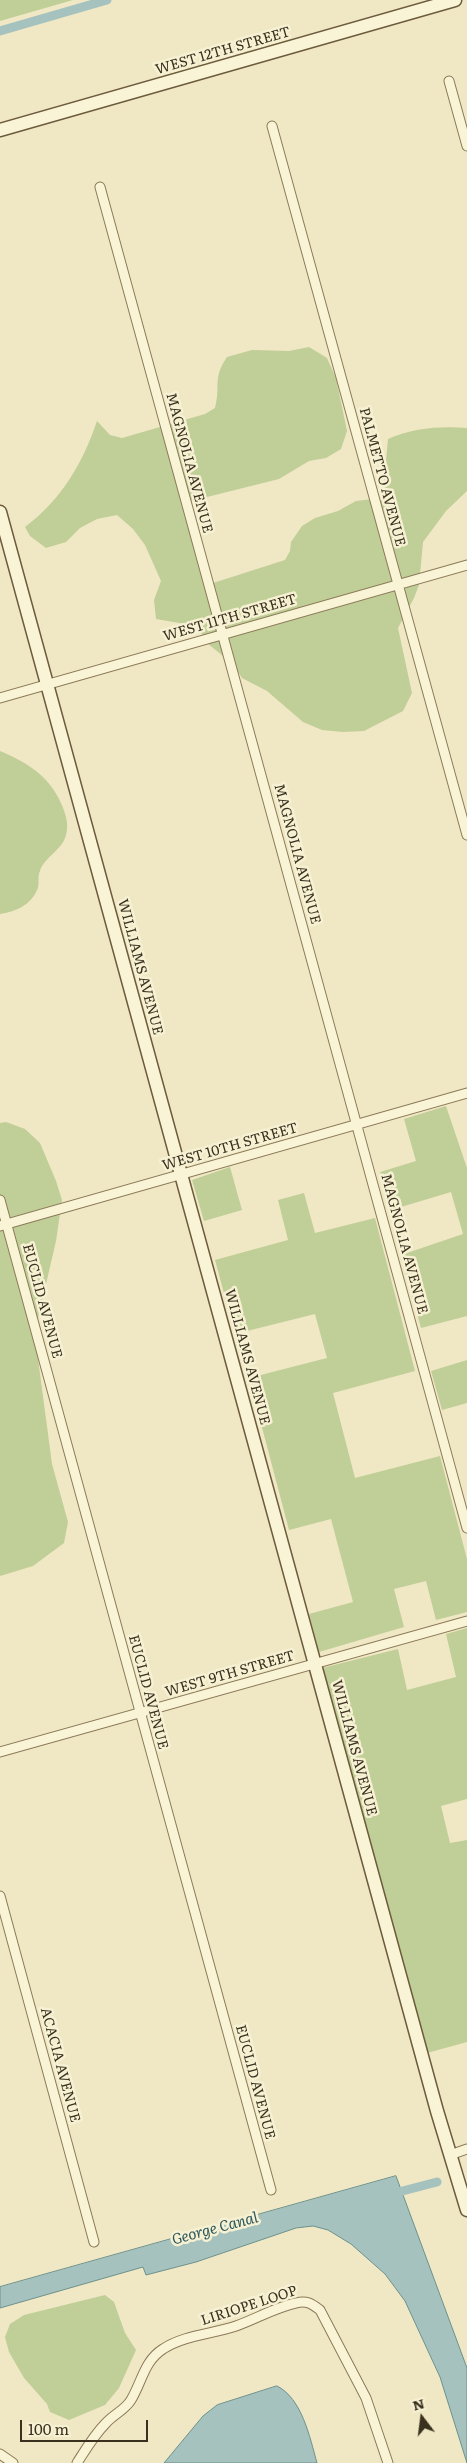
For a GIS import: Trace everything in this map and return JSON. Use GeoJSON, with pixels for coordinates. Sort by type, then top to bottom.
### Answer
{"type":"FeatureCollection","features":[{"type":"Feature","properties":{"kind":"street","name":"WEST 12TH STREET"},"geometry":{"type":"LineString","coordinates":[[0,130],[455,0]]}},
{"type":"Feature","properties":{"kind":"street"},"geometry":{"type":"LineString","coordinates":[[449,81],[467,146]]}},
{"type":"Feature","properties":{"kind":"street","name":"PALMETTO AVENUE"},"geometry":{"type":"LineString","coordinates":[[272,126],[467,836]]}},
{"type":"Feature","properties":{"kind":"street","name":"MAGNOLIA AVENUE"},"geometry":{"type":"LineString","coordinates":[[100,187],[467,1528]]}},
{"type":"Feature","properties":{"kind":"street","name":"WILLIAMS AVENUE"},"geometry":{"type":"LineString","coordinates":[[0,512],[450,2155],[467,2210]]}},
{"type":"Feature","properties":{"kind":"street","name":"WEST 11TH STREET"},"geometry":{"type":"LineString","coordinates":[[0,698],[467,565]]}},
{"type":"Feature","properties":{"kind":"street","name":"WEST 10TH STREET"},"geometry":{"type":"LineString","coordinates":[[3,1225],[467,1093]]}},
{"type":"Feature","properties":{"kind":"street","name":"EUCLID AVENUE"},"geometry":{"type":"LineString","coordinates":[[0,1200],[3,1225],[140,1714],[270,2190]]}},
{"type":"Feature","properties":{"kind":"street","name":"WEST 9TH STREET"},"geometry":{"type":"LineString","coordinates":[[0,1752],[316,1665],[467,1621]]}},
{"type":"Feature","properties":{"kind":"street","name":"ACACIA AVENUE"},"geometry":{"type":"LineString","coordinates":[[0,1896],[94,2242]]}},
{"type":"Feature","properties":{"kind":"street"},"geometry":{"type":"LineString","coordinates":[[450,2155],[467,2149]]}},
{"type":"Feature","properties":{"kind":"street","name":"LIRIOPE LOOP"},"geometry":{"type":"LineString","coordinates":[[77,2463],[96,2433],[124,2409],[132,2399],[142,2373],[152,2358],[163,2348],[179,2341],[235,2327],[297,2302],[309,2302],[320,2310],[366,2398],[388,2463]]}},
{"type":"Feature","properties":{"kind":"street"},"geometry":{"type":"LineString","coordinates":[[0,2454],[12,2463]]}},
{"type":"Feature","properties":{"kind":"green space"},"geometry":{"type":"Polygon","coordinates":[[[0,0],[73,0],[0,21],[0,0]]]}},
{"type":"Feature","properties":{"kind":"green space"},"geometry":{"type":"Polygon","coordinates":[[[309,347],[327,358],[336,378],[347,431],[341,449],[326,458],[309,461],[279,479],[187,502],[210,584],[285,560],[290,551],[291,542],[302,526],[315,518],[338,511],[356,501],[373,499],[374,502],[389,499],[384,483],[388,439],[407,432],[427,429],[467,428],[467,491],[446,511],[423,542],[419,585],[398,628],[412,693],[403,711],[364,731],[322,730],[303,722],[267,691],[242,678],[234,665],[207,643],[197,626],[156,619],[154,600],[161,581],[145,545],[133,529],[117,515],[97,519],[80,528],[66,542],[46,548],[30,536],[25,527],[49,505],[69,480],[78,466],[97,421],[110,435],[122,438],[205,414],[215,408],[218,377],[227,357],[252,350],[289,351],[309,347]]]}},
{"type":"Feature","properties":{"kind":"green space"},"geometry":{"type":"Polygon","coordinates":[[[0,751],[30,766],[46,780],[53,788],[63,808],[67,827],[63,842],[42,866],[39,873],[38,888],[31,900],[11,912],[0,914],[0,751]]]}},
{"type":"Feature","properties":{"kind":"green space"},"geometry":{"type":"Polygon","coordinates":[[[446,1106],[467,1168],[467,1316],[421,1328],[401,1255],[463,1234],[451,1192],[391,1210],[380,1172],[416,1161],[404,1119],[446,1106]]]}},
{"type":"Feature","properties":{"kind":"green space"},"geometry":{"type":"Polygon","coordinates":[[[6,1122],[25,1129],[40,1143],[62,1200],[56,1241],[37,1323],[36,1344],[52,1464],[68,1522],[64,1543],[33,1566],[0,1576],[0,1123],[6,1122]]]}},
{"type":"Feature","properties":{"kind":"green space"},"geometry":{"type":"Polygon","coordinates":[[[230,1167],[242,1210],[204,1221],[192,1180],[230,1167]]]}},
{"type":"Feature","properties":{"kind":"green space"},"geometry":{"type":"Polygon","coordinates":[[[304,1193],[315,1233],[375,1218],[415,1371],[333,1393],[355,1478],[440,1456],[467,1559],[467,1612],[436,1620],[426,1581],[394,1589],[404,1627],[319,1652],[309,1614],[353,1602],[331,1519],[289,1530],[249,1378],[327,1358],[315,1314],[235,1334],[215,1260],[288,1240],[278,1200],[304,1193]]]}},
{"type":"Feature","properties":{"kind":"green space"},"geometry":{"type":"Polygon","coordinates":[[[467,1360],[467,1403],[442,1410],[431,1371],[467,1360]]]}},
{"type":"Feature","properties":{"kind":"green space"},"geometry":{"type":"Polygon","coordinates":[[[467,1628],[467,1799],[441,1806],[450,1843],[467,1840],[467,2042],[427,2053],[322,1668],[398,1649],[407,1690],[456,1677],[446,1634],[467,1628]]]}},
{"type":"Feature","properties":{"kind":"green space"},"geometry":{"type":"Polygon","coordinates":[[[105,2295],[114,2302],[125,2333],[136,2350],[119,2388],[105,2405],[69,2420],[50,2412],[47,2404],[24,2378],[9,2352],[5,2337],[10,2324],[24,2315],[105,2295]]]}},
{"type":"Feature","properties":{"kind":"water"},"geometry":{"type":"Polygon","coordinates":[[[396,2176],[467,2368],[467,2463],[440,2377],[405,2301],[385,2274],[351,2244],[328,2230],[313,2226],[296,2228],[196,2262],[146,2275],[143,2267],[0,2308],[0,2287],[396,2176]]]}},
{"type":"Feature","properties":{"kind":"water"},"geometry":{"type":"Polygon","coordinates":[[[277,2386],[286,2392],[299,2409],[308,2431],[317,2463],[164,2463],[203,2416],[217,2405],[277,2386]]]}},
{"type":"Feature","properties":{"kind":"waterway"},"geometry":{"type":"LineString","coordinates":[[0,31],[107,0]]}},
{"type":"Feature","properties":{"kind":"waterway","name":"George Canal"},"geometry":{"type":"LineString","coordinates":[[391,2194],[437,2182]]}}]}
